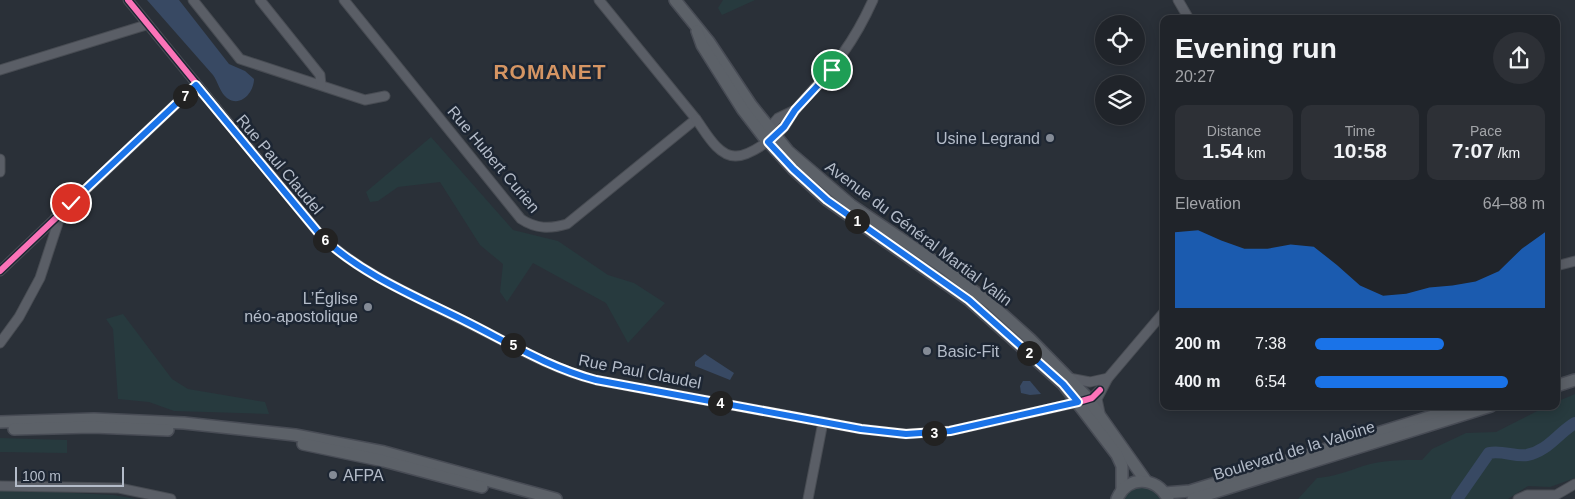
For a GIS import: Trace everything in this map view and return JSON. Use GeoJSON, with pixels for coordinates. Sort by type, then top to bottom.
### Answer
{"type":"FeatureCollection","features":[{"type":"Feature","properties":{"kind":"main road","name":"Avenue du Général Martial Valin"},"geometry":{"type":"LineString","coordinates":[[676,0],[696,28],[702,46],[743,110],[793,169],[827,200],[969,300],[1063,384],[1084,399],[1105,422],[1146,481]]}},
{"type":"Feature","properties":{"kind":"main road","name":"Avenue du Général Martial Valin"},"geometry":{"type":"LineString","coordinates":[[767,138],[851,205],[944,268],[991,304],[1068,377],[1084,399],[1122,466],[1119,494]]}},
{"type":"Feature","properties":{"kind":"main road"},"geometry":{"type":"LineString","coordinates":[[1560,377],[1575,372]]}},
{"type":"Feature","properties":{"kind":"main road"},"geometry":{"type":"LineString","coordinates":[[1560,385],[1575,380]]}},
{"type":"Feature","properties":{"kind":"main road","name":"Boulevard de la Valoine"},"geometry":{"type":"LineString","coordinates":[[1167,496],[1190,491],[1452,410]]}},
{"type":"Feature","properties":{"kind":"main road","name":"Boulevard de la Valoine"},"geometry":{"type":"LineString","coordinates":[[1193,499],[1478,410]]}},
{"type":"Feature","properties":{"kind":"main road"},"geometry":{"type":"LineString","coordinates":[[0,422],[94,419],[184,423],[295,435],[384,452],[556,499]]}},
{"type":"Feature","properties":{"kind":"main road"},"geometry":{"type":"LineString","coordinates":[[0,430],[92,427],[191,431],[295,442],[384,461],[529,499]]}},
{"type":"Feature","properties":{"kind":"main road"},"geometry":{"type":"LineString","coordinates":[[1119,494],[1132,483],[1146,481],[1158,486],[1167,496]]}},
{"type":"Feature","properties":{"kind":"street","name":"Rue Paul Claudel"},"geometry":{"type":"LineString","coordinates":[[128,0],[146,25],[322,237],[339,254],[378,277],[562,370],[596,380],[894,434],[950,431],[1084,399]]}},
{"type":"Feature","properties":{"kind":"street"},"geometry":{"type":"LineString","coordinates":[[193,0],[240,59],[365,100],[385,96]]}},
{"type":"Feature","properties":{"kind":"street"},"geometry":{"type":"LineString","coordinates":[[260,0],[320,75],[321,85]]}},
{"type":"Feature","properties":{"kind":"street","name":"Rue Hubert Curien"},"geometry":{"type":"LineString","coordinates":[[344,0],[521,219],[530,225],[555,228],[568,224],[696,119]]}},
{"type":"Feature","properties":{"kind":"street"},"geometry":{"type":"LineString","coordinates":[[599,0],[719,149],[727,154],[737,156],[767,138],[778,118],[795,110],[832,70],[849,47],[873,0]]}},
{"type":"Feature","properties":{"kind":"street"},"geometry":{"type":"LineString","coordinates":[[1178,0],[1187,15]]}},
{"type":"Feature","properties":{"kind":"street"},"geometry":{"type":"LineString","coordinates":[[0,70],[146,25]]}},
{"type":"Feature","properties":{"kind":"street"},"geometry":{"type":"LineString","coordinates":[[0,271],[196,85]]}},
{"type":"Feature","properties":{"kind":"street"},"geometry":{"type":"LineString","coordinates":[[0,159],[0,172]]}},
{"type":"Feature","properties":{"kind":"street"},"geometry":{"type":"LineString","coordinates":[[0,343],[19,317],[34,291],[58,223],[55,218]]}},
{"type":"Feature","properties":{"kind":"street"},"geometry":{"type":"LineString","coordinates":[[42,230],[49,238],[50,247]]}},
{"type":"Feature","properties":{"kind":"street"},"geometry":{"type":"LineString","coordinates":[[1560,265],[1575,261]]}},
{"type":"Feature","properties":{"kind":"street"},"geometry":{"type":"LineString","coordinates":[[1105,422],[1097,406],[1100,390],[1160,317]]}},
{"type":"Feature","properties":{"kind":"street"},"geometry":{"type":"LineString","coordinates":[[1068,377],[1090,382],[1108,378]]}},
{"type":"Feature","properties":{"kind":"street"},"geometry":{"type":"LineString","coordinates":[[1084,399],[1108,378]]}},
{"type":"Feature","properties":{"kind":"street"},"geometry":{"type":"LineString","coordinates":[[1084,399],[1100,390]]}},
{"type":"Feature","properties":{"kind":"street"},"geometry":{"type":"LineString","coordinates":[[808,499],[823,422]]}},
{"type":"Feature","properties":{"kind":"street"},"geometry":{"type":"LineString","coordinates":[[1518,499],[1527,495],[1556,495],[1575,484]]}},
{"type":"Feature","properties":{"kind":"street"},"geometry":{"type":"LineString","coordinates":[[0,486],[119,488],[171,499]]}},
{"type":"Feature","properties":{"kind":"green space"},"geometry":{"type":"Polygon","coordinates":[[[723,0],[755,0],[722,15],[718,8],[723,0]]]}},
{"type":"Feature","properties":{"kind":"green space"},"geometry":{"type":"Polygon","coordinates":[[[431,137],[513,230],[558,241],[608,275],[634,283],[665,303],[628,343],[606,303],[533,263],[507,302],[500,292],[503,264],[480,245],[440,182],[398,187],[378,201],[370,202],[366,192],[431,137]]]}},
{"type":"Feature","properties":{"kind":"green space"},"geometry":{"type":"Polygon","coordinates":[[[123,314],[172,379],[188,389],[265,402],[269,414],[174,411],[149,402],[118,399],[113,329],[106,319],[123,314]]]}},
{"type":"Feature","properties":{"kind":"green space"},"geometry":{"type":"Polygon","coordinates":[[[1575,394],[1575,478],[1550,487],[1528,486],[1508,499],[1298,499],[1317,478],[1377,463],[1422,460],[1432,449],[1466,433],[1496,432],[1539,410],[1560,410],[1560,400],[1575,394]]]}},
{"type":"Feature","properties":{"kind":"green space"},"geometry":{"type":"Polygon","coordinates":[[[0,438],[67,440],[67,453],[0,452],[0,438]]]}},
{"type":"Feature","properties":{"kind":"green space"},"geometry":{"type":"Polygon","coordinates":[[[1134,487],[1151,487],[1163,499],[1121,499],[1134,487]]]}},
{"type":"Feature","properties":{"kind":"green space"},"geometry":{"type":"Polygon","coordinates":[[[0,489],[113,495],[136,499],[0,499],[0,489]]]}},
{"type":"Feature","properties":{"kind":"water"},"geometry":{"type":"Polygon","coordinates":[[[147,0],[179,0],[229,64],[245,71],[254,79],[252,89],[246,97],[237,101],[227,98],[213,75],[147,0]]]}},
{"type":"Feature","properties":{"kind":"water"},"geometry":{"type":"Polygon","coordinates":[[[705,354],[734,373],[730,380],[695,366],[695,362],[705,354]]]}},
{"type":"Feature","properties":{"kind":"water"},"geometry":{"type":"Polygon","coordinates":[[[1023,381],[1030,381],[1041,394],[1030,395],[1021,393],[1020,386],[1023,381]]]}},
{"type":"Feature","properties":{"kind":"waterway"},"geometry":{"type":"LineString","coordinates":[[1457,499],[1489,453],[1499,452],[1522,455],[1534,453],[1547,446],[1575,423]]}},
{"type":"Feature","properties":{"kind":"cycle path"},"geometry":{"type":"LineString","coordinates":[[128,0],[322,237],[338,251],[393,285],[563,369],[596,380],[861,429],[906,434],[950,431],[1075,403],[1092,398],[1100,390]]}},
{"type":"Feature","properties":{"kind":"cycle path"},"geometry":{"type":"LineString","coordinates":[[0,271],[196,85]]}},
{"type":"Feature","properties":{"kind":"place","name":"Usine Legrand"},"geometry":{"type":"Point","coordinates":[1050,138]}},
{"type":"Feature","properties":{"kind":"place","name":"L’Église néo-apostolique"},"geometry":{"type":"Point","coordinates":[368,307]}},
{"type":"Feature","properties":{"kind":"place","name":"Basic-Fit"},"geometry":{"type":"Point","coordinates":[927,351]}},
{"type":"Feature","properties":{"kind":"place","name":"AFPA"},"geometry":{"type":"Point","coordinates":[333,475]}},
{"type":"Feature","properties":{"kind":"district","name":"ROMANET"},"geometry":{"type":"Point","coordinates":[550,72]}},
{"type":"Feature","properties":{"kind":"route"},"geometry":{"type":"LineString","coordinates":[[71,203],[196,85],[322,237],[339,254],[378,277],[562,370],[596,380],[894,434],[950,431],[1078,402],[1063,384],[969,300],[827,200],[793,169],[768,142],[784,127],[795,110],[832,70]]}}]}
